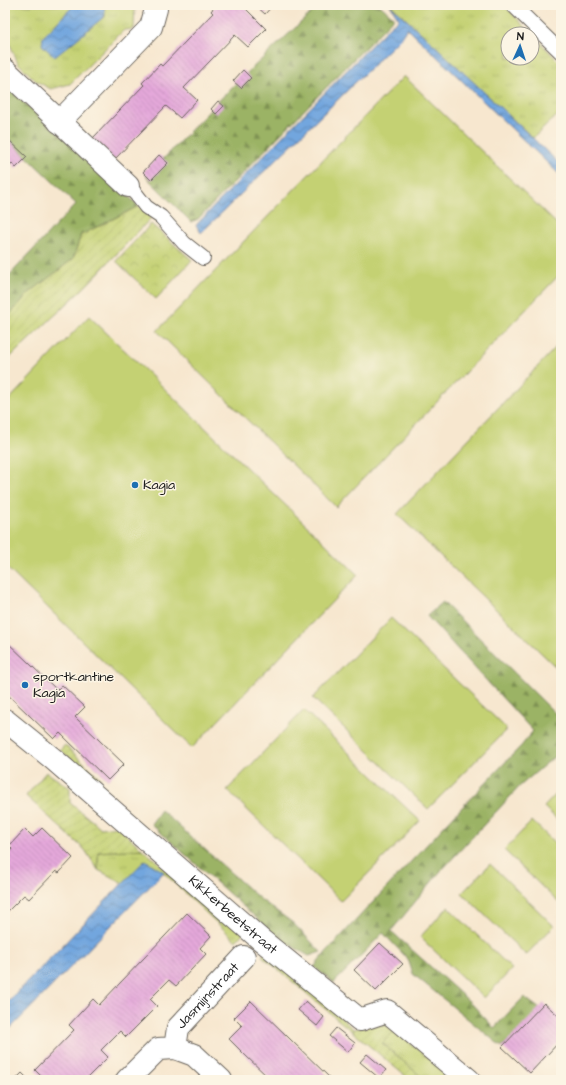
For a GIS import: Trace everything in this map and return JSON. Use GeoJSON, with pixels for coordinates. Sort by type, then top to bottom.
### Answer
{"type":"FeatureCollection","features":[{"type":"Feature","properties":{"kind":"street"},"geometry":{"type":"LineString","coordinates":[[59,122],[150,27],[156,9],[155,5]]}},
{"type":"Feature","properties":{"kind":"street"},"geometry":{"type":"LineString","coordinates":[[5,70],[128,186]]}},
{"type":"Feature","properties":{"kind":"street","name":"Kikkerbeetstraat"},"geometry":{"type":"LineString","coordinates":[[5,720],[52,758],[260,939],[360,1020],[387,1011],[469,1080]]}},
{"type":"Feature","properties":{"kind":"street","name":"Jasmijnstraat"},"geometry":{"type":"LineString","coordinates":[[127,1080],[158,1049],[175,1048],[178,1028],[244,957]]}},
{"type":"Feature","properties":{"kind":"street"},"geometry":{"type":"LineString","coordinates":[[175,1048],[194,1055],[220,1080]]}},
{"type":"Feature","properties":{"kind":"lane"},"geometry":{"type":"LineString","coordinates":[[513,5],[561,52]]}},
{"type":"Feature","properties":{"kind":"lane"},"geometry":{"type":"LineString","coordinates":[[128,186],[146,207],[161,217],[184,243],[203,258]]}},
{"type":"Feature","properties":{"kind":"green space"},"geometry":{"type":"Polygon","coordinates":[[[5,5],[74,5],[43,37],[105,17],[104,5],[135,5],[134,29],[124,30],[70,84],[51,89],[36,81],[18,63],[5,33],[5,5]]]}},
{"type":"Feature","properties":{"kind":"green space"},"geometry":{"type":"Polygon","coordinates":[[[307,5],[380,5],[394,18],[198,219],[191,222],[146,177],[231,88],[312,12],[307,5]]]}},
{"type":"Feature","properties":{"kind":"green space"},"geometry":{"type":"Polygon","coordinates":[[[391,5],[504,5],[524,26],[500,26],[500,66],[540,66],[540,42],[561,64],[561,112],[533,138],[391,5]]]}},
{"type":"Feature","properties":{"kind":"green space"},"geometry":{"type":"Polygon","coordinates":[[[404,76],[561,228],[561,273],[336,507],[157,331],[404,76]]]}},
{"type":"Feature","properties":{"kind":"green space"},"geometry":{"type":"Polygon","coordinates":[[[5,85],[139,206],[81,235],[73,259],[28,294],[5,320],[5,280],[76,204],[5,136],[5,85]]]}},
{"type":"Feature","properties":{"kind":"green space"},"geometry":{"type":"Polygon","coordinates":[[[139,206],[151,218],[84,288],[5,362],[5,320],[28,294],[73,259],[81,235],[139,206]]]}},
{"type":"Feature","properties":{"kind":"green space"},"geometry":{"type":"Polygon","coordinates":[[[151,224],[192,260],[156,299],[116,261],[151,224]]]}},
{"type":"Feature","properties":{"kind":"green space","name":"Kagia"},"geometry":{"type":"Polygon","coordinates":[[[89,316],[358,575],[192,748],[5,566],[5,404],[89,316]]]}},
{"type":"Feature","properties":{"kind":"green space"},"geometry":{"type":"Polygon","coordinates":[[[561,342],[561,672],[397,514],[561,342]]]}},
{"type":"Feature","properties":{"kind":"green space"},"geometry":{"type":"Polygon","coordinates":[[[443,602],[561,719],[561,751],[521,785],[439,873],[391,931],[471,1003],[494,1028],[524,997],[540,1009],[502,1047],[413,974],[408,959],[383,933],[334,983],[314,967],[328,950],[522,745],[533,731],[427,616],[443,602]]]}},
{"type":"Feature","properties":{"kind":"green space"},"geometry":{"type":"Polygon","coordinates":[[[391,618],[507,729],[428,809],[313,698],[391,618]]]}},
{"type":"Feature","properties":{"kind":"green space"},"geometry":{"type":"Polygon","coordinates":[[[304,710],[420,821],[341,901],[227,790],[304,710]]]}},
{"type":"Feature","properties":{"kind":"green space"},"geometry":{"type":"Polygon","coordinates":[[[65,745],[101,779],[97,781],[60,750],[65,745]]]}},
{"type":"Feature","properties":{"kind":"green space"},"geometry":{"type":"Polygon","coordinates":[[[46,772],[70,788],[70,803],[101,828],[117,826],[142,849],[98,852],[98,870],[85,850],[26,796],[46,772]]]}},
{"type":"Feature","properties":{"kind":"green space"},"geometry":{"type":"Polygon","coordinates":[[[561,789],[561,823],[544,807],[561,789]]]}},
{"type":"Feature","properties":{"kind":"green space"},"geometry":{"type":"Polygon","coordinates":[[[161,810],[260,899],[293,923],[321,952],[309,956],[280,939],[151,824],[161,810]]]}},
{"type":"Feature","properties":{"kind":"green space"},"geometry":{"type":"Polygon","coordinates":[[[532,821],[561,849],[561,905],[504,850],[532,821]]]}},
{"type":"Feature","properties":{"kind":"green space"},"geometry":{"type":"Polygon","coordinates":[[[142,849],[243,933],[236,941],[164,872],[145,861],[123,883],[98,870],[98,852],[142,849]]]}},
{"type":"Feature","properties":{"kind":"green space"},"geometry":{"type":"Polygon","coordinates":[[[490,864],[554,926],[526,955],[462,893],[490,864]]]}},
{"type":"Feature","properties":{"kind":"green space"},"geometry":{"type":"Polygon","coordinates":[[[448,907],[512,969],[484,998],[420,937],[448,907]]]}},
{"type":"Feature","properties":{"kind":"green space"},"geometry":{"type":"Polygon","coordinates":[[[266,951],[335,1012],[353,1029],[354,1033],[262,956],[266,951]]]}},
{"type":"Feature","properties":{"kind":"green space"},"geometry":{"type":"Polygon","coordinates":[[[384,1024],[395,1030],[382,1043],[425,1080],[410,1080],[354,1033],[353,1029],[384,1024]]]}},
{"type":"Feature","properties":{"kind":"green space"},"geometry":{"type":"Polygon","coordinates":[[[395,1030],[455,1080],[425,1080],[382,1043],[395,1030]]]}},
{"type":"Feature","properties":{"kind":"water"},"geometry":{"type":"Polygon","coordinates":[[[74,5],[104,5],[105,16],[55,57],[42,45],[43,37],[74,5]]]}},
{"type":"Feature","properties":{"kind":"water"},"geometry":{"type":"Polygon","coordinates":[[[390,5],[561,165],[561,176],[407,28],[400,39],[201,233],[196,225],[389,27],[399,19],[390,5]]]}},
{"type":"Feature","properties":{"kind":"water"},"geometry":{"type":"Polygon","coordinates":[[[145,860],[164,872],[5,1034],[5,1005],[145,860]]]}},
{"type":"Feature","properties":{"kind":"building"},"geometry":{"type":"Polygon","coordinates":[[[216,5],[242,5],[266,29],[248,47],[235,35],[184,88],[197,100],[180,118],[166,106],[114,160],[92,139],[144,85],[142,83],[160,64],[162,66],[213,13],[211,11],[216,5]]]}},
{"type":"Feature","properties":{"kind":"building"},"geometry":{"type":"Polygon","coordinates":[[[255,5],[273,5],[265,14],[255,5]]]}},
{"type":"Feature","properties":{"kind":"building"},"geometry":{"type":"Polygon","coordinates":[[[243,70],[251,78],[241,88],[233,81],[243,70]]]}},
{"type":"Feature","properties":{"kind":"building"},"geometry":{"type":"Polygon","coordinates":[[[218,101],[224,106],[216,114],[211,109],[218,101]]]}},
{"type":"Feature","properties":{"kind":"building"},"geometry":{"type":"Polygon","coordinates":[[[9,140],[27,157],[16,168],[12,163],[5,170],[5,145],[9,140]]]}},
{"type":"Feature","properties":{"kind":"building"},"geometry":{"type":"Polygon","coordinates":[[[159,155],[168,163],[151,180],[143,172],[159,155]]]}},
{"type":"Feature","properties":{"kind":"building"},"geometry":{"type":"Polygon","coordinates":[[[5,640],[57,690],[62,685],[85,707],[75,717],[124,764],[108,780],[60,733],[54,739],[5,692],[5,640]]]}},
{"type":"Feature","properties":{"kind":"building"},"geometry":{"type":"Polygon","coordinates":[[[42,828],[73,858],[59,873],[56,871],[29,899],[24,895],[5,914],[5,857],[12,849],[9,846],[25,829],[33,837],[42,828]]]}},
{"type":"Feature","properties":{"kind":"building"},"geometry":{"type":"Polygon","coordinates":[[[187,913],[211,936],[200,948],[206,954],[176,986],[169,980],[150,999],[157,1006],[126,1037],[120,1031],[101,1050],[108,1057],[85,1080],[45,1080],[35,1070],[74,1030],[69,1025],[93,999],[99,1005],[187,913]]]}},
{"type":"Feature","properties":{"kind":"building"},"geometry":{"type":"Polygon","coordinates":[[[380,943],[403,964],[376,991],[354,970],[380,943]]]}},
{"type":"Feature","properties":{"kind":"building"},"geometry":{"type":"Polygon","coordinates":[[[251,1001],[332,1080],[271,1080],[244,1054],[229,1039],[242,1026],[234,1018],[251,1001]]]}},
{"type":"Feature","properties":{"kind":"building"},"geometry":{"type":"Polygon","coordinates":[[[306,1001],[324,1017],[317,1026],[298,1010],[306,1001]]]}},
{"type":"Feature","properties":{"kind":"building"},"geometry":{"type":"Polygon","coordinates":[[[544,1003],[561,1018],[561,1040],[530,1073],[502,1047],[544,1003]]]}},
{"type":"Feature","properties":{"kind":"building"},"geometry":{"type":"Polygon","coordinates":[[[336,1028],[355,1043],[348,1052],[329,1036],[336,1028]]]}},
{"type":"Feature","properties":{"kind":"building"},"geometry":{"type":"Polygon","coordinates":[[[367,1054],[386,1070],[379,1078],[360,1062],[367,1054]]]}},
{"type":"Feature","properties":{"kind":"building"},"geometry":{"type":"Polygon","coordinates":[[[22,1073],[29,1080],[15,1080],[22,1073]]]}},
{"type":"Feature","properties":{"kind":"place","name":"Kagia"},"geometry":{"type":"Point","coordinates":[135,485]}},
{"type":"Feature","properties":{"kind":"place","name":"sportkantine Kagia"},"geometry":{"type":"Point","coordinates":[25,685]}}]}
